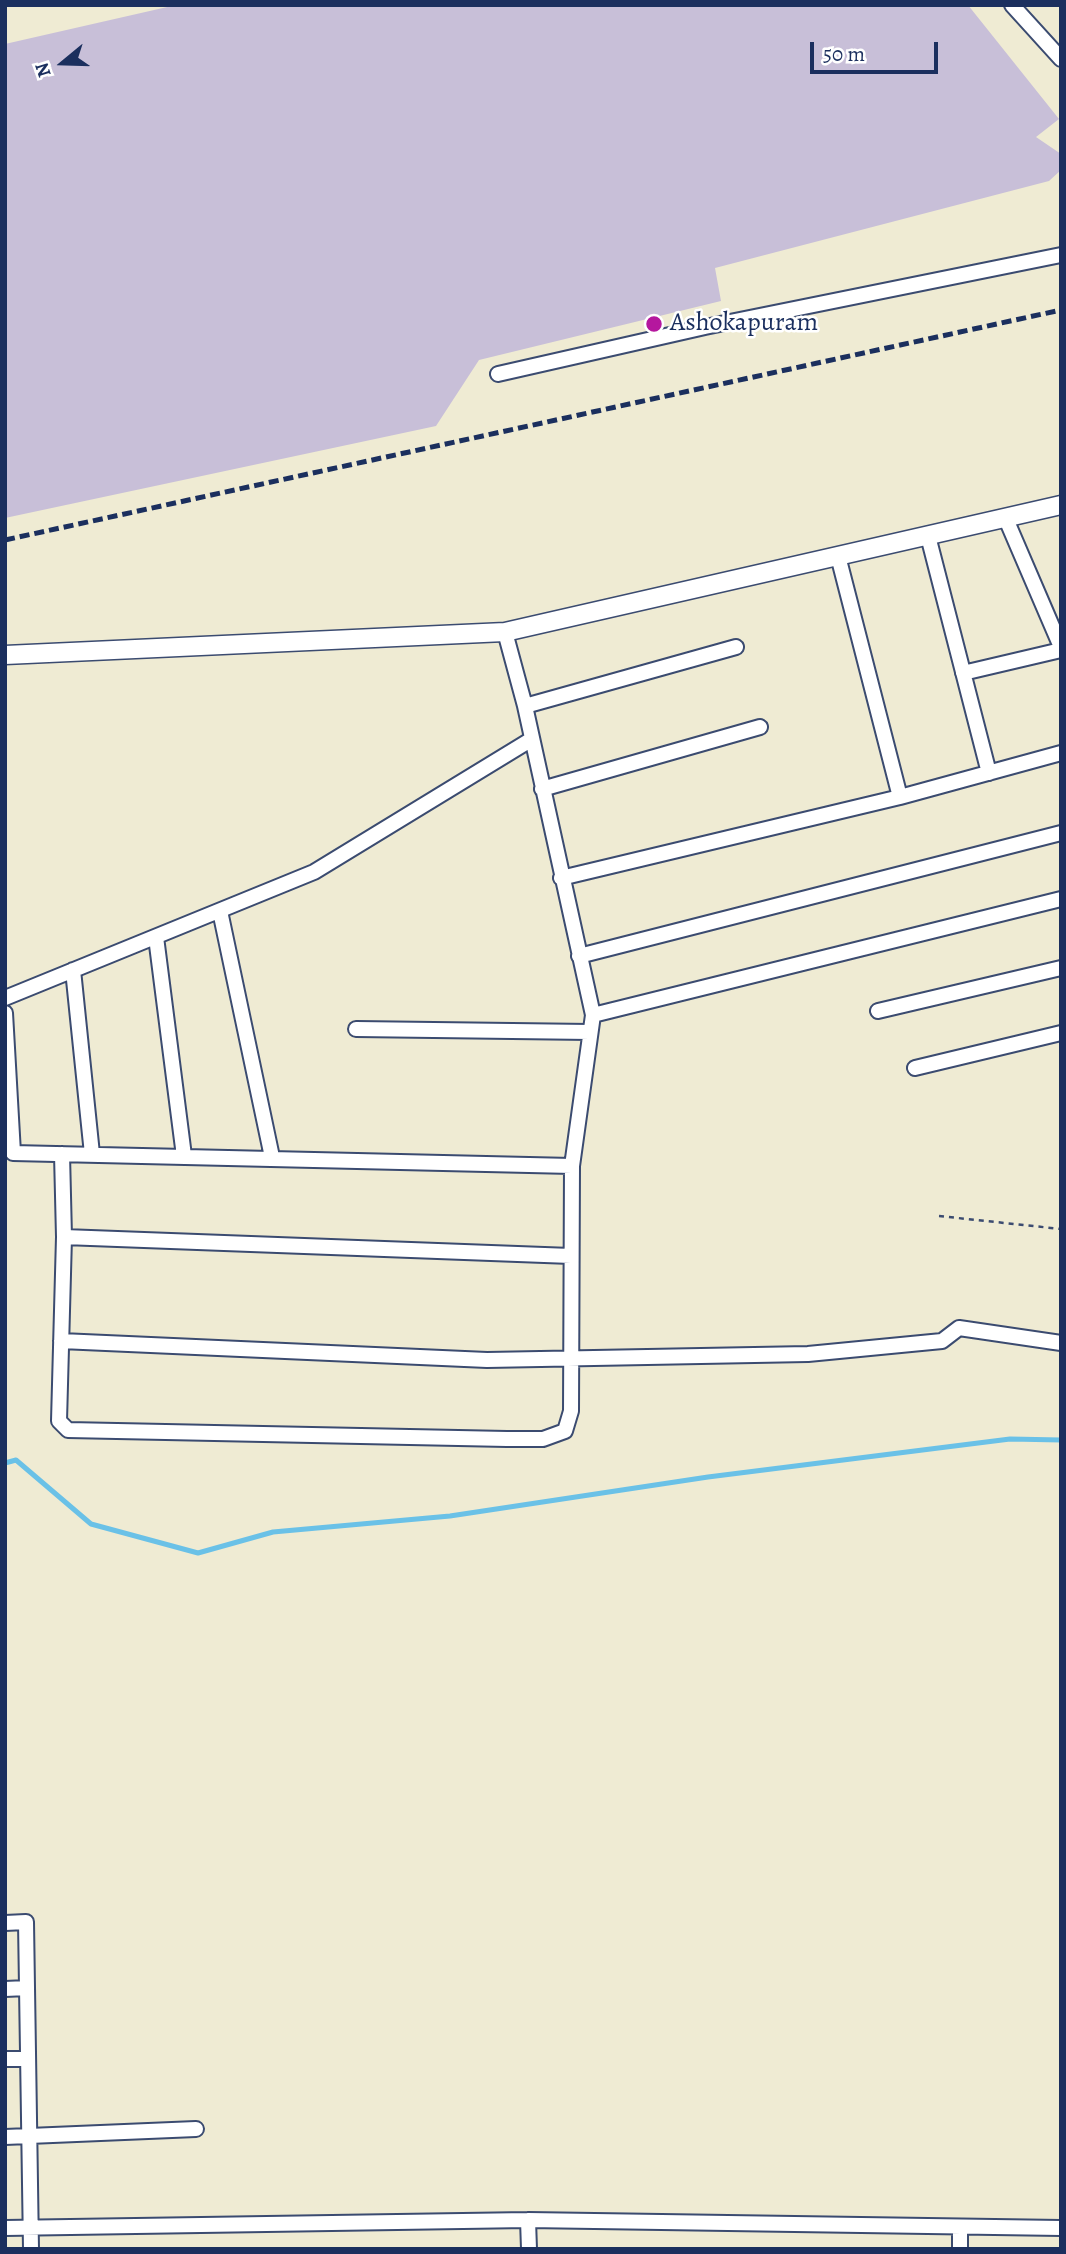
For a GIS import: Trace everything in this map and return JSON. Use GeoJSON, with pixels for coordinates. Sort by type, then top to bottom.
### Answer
{"type":"FeatureCollection","features":[{"type":"Feature","properties":{"kind":"street"},"geometry":{"type":"LineString","coordinates":[[1012,5],[1061,60]]}},
{"type":"Feature","properties":{"kind":"street"},"geometry":{"type":"LineString","coordinates":[[498,374],[705,327],[1061,255]]}},
{"type":"Feature","properties":{"kind":"street"},"geometry":{"type":"LineString","coordinates":[[5,655],[505,632],[1061,505]]}},
{"type":"Feature","properties":{"kind":"street"},"geometry":{"type":"LineString","coordinates":[[963,673],[1061,648],[1006,519]]}},
{"type":"Feature","properties":{"kind":"street"},"geometry":{"type":"LineString","coordinates":[[928,536],[989,773]]}},
{"type":"Feature","properties":{"kind":"street"},"geometry":{"type":"LineString","coordinates":[[838,556],[900,797]]}},
{"type":"Feature","properties":{"kind":"street"},"geometry":{"type":"LineString","coordinates":[[62,1154],[64,1237],[59,1421],[68,1430],[543,1438],[565,1431],[571,1411],[572,1166],[593,1015],[525,706],[505,632]]}},
{"type":"Feature","properties":{"kind":"street"},"geometry":{"type":"LineString","coordinates":[[525,706],[736,647]]}},
{"type":"Feature","properties":{"kind":"street"},"geometry":{"type":"LineString","coordinates":[[542,789],[760,727]]}},
{"type":"Feature","properties":{"kind":"street"},"geometry":{"type":"LineString","coordinates":[[5,998],[314,873],[532,738]]}},
{"type":"Feature","properties":{"kind":"street"},"geometry":{"type":"LineString","coordinates":[[561,878],[900,797],[1061,753]]}},
{"type":"Feature","properties":{"kind":"street"},"geometry":{"type":"LineString","coordinates":[[579,956],[1061,833]]}},
{"type":"Feature","properties":{"kind":"street"},"geometry":{"type":"LineString","coordinates":[[593,1015],[1061,899]]}},
{"type":"Feature","properties":{"kind":"street"},"geometry":{"type":"LineString","coordinates":[[220,911],[272,1157]]}},
{"type":"Feature","properties":{"kind":"street"},"geometry":{"type":"LineString","coordinates":[[156,937],[184,1156]]}},
{"type":"Feature","properties":{"kind":"street"},"geometry":{"type":"LineString","coordinates":[[878,1011],[1061,968]]}},
{"type":"Feature","properties":{"kind":"street"},"geometry":{"type":"LineString","coordinates":[[73,971],[92,1154]]}},
{"type":"Feature","properties":{"kind":"street"},"geometry":{"type":"LineString","coordinates":[[5,1013],[9,1154],[272,1157],[572,1166]]}},
{"type":"Feature","properties":{"kind":"street"},"geometry":{"type":"LineString","coordinates":[[356,1029],[590,1032]]}},
{"type":"Feature","properties":{"kind":"street"},"geometry":{"type":"LineString","coordinates":[[915,1068],[1061,1033]]}},
{"type":"Feature","properties":{"kind":"street"},"geometry":{"type":"LineString","coordinates":[[64,1237],[572,1256]]}},
{"type":"Feature","properties":{"kind":"street"},"geometry":{"type":"LineString","coordinates":[[61,1341],[487,1360],[808,1354],[943,1341],[960,1328],[1061,1343]]}},
{"type":"Feature","properties":{"kind":"street"},"geometry":{"type":"LineString","coordinates":[[5,1923],[26,1922],[31,2249]]}},
{"type":"Feature","properties":{"kind":"street"},"geometry":{"type":"LineString","coordinates":[[5,1989],[27,1988]]}},
{"type":"Feature","properties":{"kind":"street"},"geometry":{"type":"LineString","coordinates":[[5,2059],[28,2059]]}},
{"type":"Feature","properties":{"kind":"street"},"geometry":{"type":"LineString","coordinates":[[5,2137],[196,2129]]}},
{"type":"Feature","properties":{"kind":"street"},"geometry":{"type":"LineString","coordinates":[[528,2220],[528,2249]]}},
{"type":"Feature","properties":{"kind":"street"},"geometry":{"type":"LineString","coordinates":[[5,2228],[528,2220],[1061,2228]]}},
{"type":"Feature","properties":{"kind":"street"},"geometry":{"type":"LineString","coordinates":[[960,2227],[960,2249]]}},
{"type":"Feature","properties":{"kind":"path"},"geometry":{"type":"LineString","coordinates":[[939,1216],[1061,1229]]}},
{"type":"Feature","properties":{"kind":"shaded area"},"geometry":{"type":"Polygon","coordinates":[[[176,5],[968,5],[1059,119],[1036,137],[1061,154],[1061,170],[1049,181],[715,268],[721,301],[479,360],[436,426],[5,518],[5,44],[176,5]]]}},
{"type":"Feature","properties":{"kind":"waterway"},"geometry":{"type":"LineString","coordinates":[[5,1463],[16,1460],[91,1524],[198,1553],[273,1532],[450,1516],[708,1477],[1010,1439],[1061,1440]]}},
{"type":"Feature","properties":{"kind":"railway"},"geometry":{"type":"LineString","coordinates":[[5,540],[1061,310]]}},
{"type":"Feature","properties":{"kind":"place","name":"Ashokapuram"},"geometry":{"type":"Point","coordinates":[654,324]}}]}
